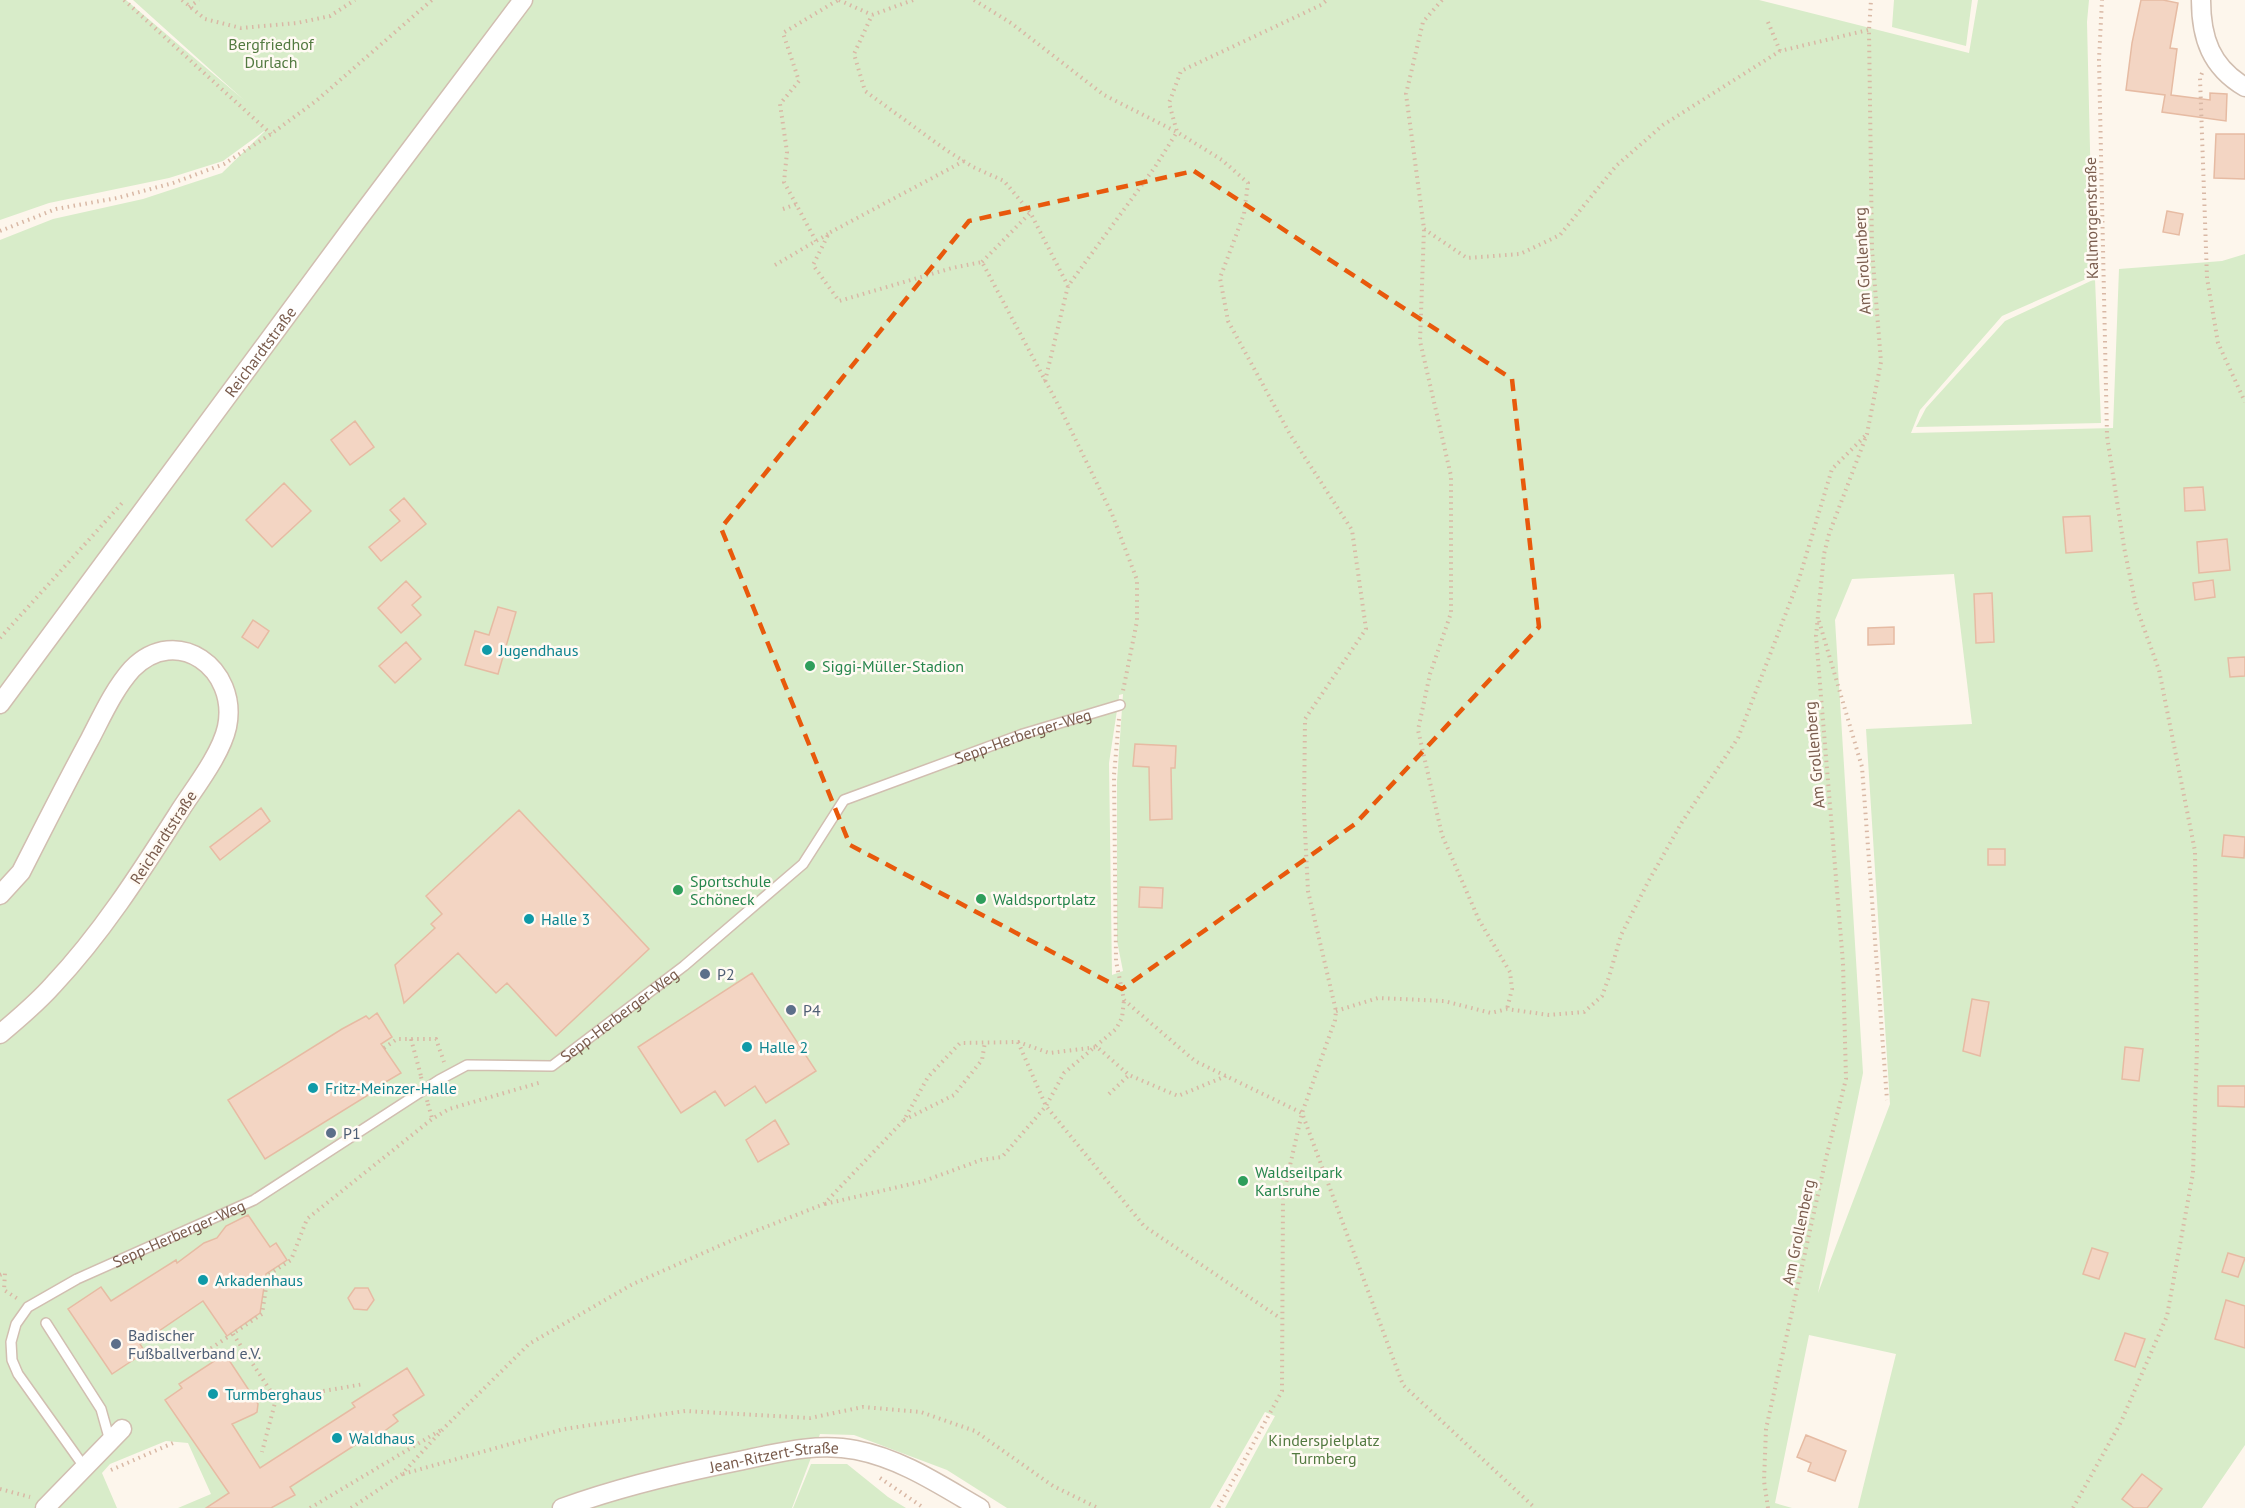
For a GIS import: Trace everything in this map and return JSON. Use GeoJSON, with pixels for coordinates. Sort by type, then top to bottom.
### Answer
{"type":"FeatureCollection","features":[{"type":"Feature","properties":{"kind":"street","name":"Reichardtstraße"},"geometry":{"type":"LineString","coordinates":[[0,704],[523,0]]}},
{"type":"Feature","properties":{"kind":"street"},"geometry":{"type":"LineString","coordinates":[[2201,0],[2201,15],[2210,52],[2231,79],[2245,87]]}},
{"type":"Feature","properties":{"kind":"street","name":"Reichardtstraße"},"geometry":{"type":"LineString","coordinates":[[0,896],[21,872],[109,703],[132,669],[155,653],[169,651],[184,651],[206,662],[220,677],[227,693],[229,708],[227,728],[221,743],[148,862],[107,920],[53,986],[0,1034]]}},
{"type":"Feature","properties":{"kind":"street"},"geometry":{"type":"LineString","coordinates":[[48,1505],[116,1435]]}},
{"type":"Feature","properties":{"kind":"street","name":"Jean-Ritzert-Straße"},"geometry":{"type":"LineString","coordinates":[[562,1508],[598,1494],[685,1472],[796,1450],[835,1447],[874,1454],[906,1466],[980,1508]]}},
{"type":"Feature","properties":{"kind":"lane","name":"Sepp-Herberger-Weg"},"geometry":{"type":"LineString","coordinates":[[85,1468],[18,1374],[12,1360],[11,1342],[15,1324],[28,1307],[77,1280],[254,1200],[439,1080],[467,1065],[552,1066],[684,966],[803,864],[844,800],[1023,734],[1120,705]]}},
{"type":"Feature","properties":{"kind":"lane"},"geometry":{"type":"LineString","coordinates":[[46,1323],[116,1435]]}},
{"type":"Feature","properties":{"kind":"path"},"geometry":{"type":"LineString","coordinates":[[124,0],[271,134]]}},
{"type":"Feature","properties":{"kind":"path"},"geometry":{"type":"LineString","coordinates":[[182,0],[205,19],[241,28],[297,23],[330,16],[355,0]]}},
{"type":"Feature","properties":{"kind":"path"},"geometry":{"type":"LineString","coordinates":[[189,7],[199,0]]}},
{"type":"Feature","properties":{"kind":"path"},"geometry":{"type":"LineString","coordinates":[[0,231],[56,209],[117,198],[173,183],[224,164],[271,134],[340,81],[432,0]]}},
{"type":"Feature","properties":{"kind":"path"},"geometry":{"type":"LineString","coordinates":[[816,241],[784,182],[787,152],[780,104],[799,81],[783,33],[838,0],[872,15],[913,0]]}},
{"type":"Feature","properties":{"kind":"path"},"geometry":{"type":"LineString","coordinates":[[974,0],[1011,23],[1104,95],[1177,132],[1222,160],[1248,183],[1244,214],[1220,278],[1228,321],[1291,436],[1352,530],[1366,629],[1305,719],[1304,811],[1308,891],[1336,1011],[1335,1020],[1302,1113],[1283,1196],[1282,1391],[1218,1508]]}},
{"type":"Feature","properties":{"kind":"path"},"geometry":{"type":"LineString","coordinates":[[1045,382],[1068,286],[1155,167],[1177,132],[1169,103],[1181,71],[1328,0]]}},
{"type":"Feature","properties":{"kind":"path"},"geometry":{"type":"LineString","coordinates":[[1442,0],[1423,22],[1406,94],[1424,229],[1420,341],[1451,476],[1451,613],[1430,674],[1418,730],[1442,835],[1479,920],[1510,972],[1512,989],[1506,1009]]}},
{"type":"Feature","properties":{"kind":"path","name":"Am Grollenberg"},"geometry":{"type":"LineString","coordinates":[[1768,1508],[1764,1482],[1766,1429],[1826,1158],[1846,1079],[1843,963],[1816,636],[1826,544],[1867,434],[1881,362],[1872,250],[1869,30],[1871,0]]}},
{"type":"Feature","properties":{"kind":"path","name":"Kallmorgenstraße"},"geometry":{"type":"LineString","coordinates":[[2073,1508],[2121,1422],[2167,1316],[2193,1173],[2196,1082],[2195,851],[2159,670],[2136,606],[2124,548],[2108,436],[2099,60],[2102,0]]}},
{"type":"Feature","properties":{"kind":"path"},"geometry":{"type":"LineString","coordinates":[[872,15],[854,54],[866,91],[964,161],[1004,181],[1031,213],[1068,286]]}},
{"type":"Feature","properties":{"kind":"path"},"geometry":{"type":"LineString","coordinates":[[1768,22],[1780,51]]}},
{"type":"Feature","properties":{"kind":"path"},"geometry":{"type":"LineString","coordinates":[[1424,229],[1467,258],[1520,254],[1560,235],[1616,166],[1663,125],[1780,51],[1869,30]]}},
{"type":"Feature","properties":{"kind":"path"},"geometry":{"type":"LineString","coordinates":[[2210,52],[2200,78],[2207,278],[2218,343],[2245,402]]}},
{"type":"Feature","properties":{"kind":"path"},"geometry":{"type":"LineString","coordinates":[[775,266],[834,231],[964,161]]}},
{"type":"Feature","properties":{"kind":"path"},"geometry":{"type":"LineString","coordinates":[[783,209],[797,204]]}},
{"type":"Feature","properties":{"kind":"path"},"geometry":{"type":"LineString","coordinates":[[834,231],[829,233],[813,265],[839,301],[952,268],[982,262],[1031,213]]}},
{"type":"Feature","properties":{"kind":"path"},"geometry":{"type":"LineString","coordinates":[[351,1508],[402,1474],[444,1428],[530,1344],[633,1284],[735,1239],[824,1204],[924,1180],[981,1160],[1002,1157],[1046,1106],[1064,1073],[1116,1029],[1122,1018],[1124,1000],[1116,961],[1114,775],[1120,705],[1137,621],[1137,580],[1112,514],[1062,412],[982,262]]}},
{"type":"Feature","properties":{"kind":"path"},"geometry":{"type":"LineString","coordinates":[[1336,1011],[1378,998],[1444,1001],[1491,1013],[1506,1009],[1548,1015],[1584,1011],[1602,996],[1621,935],[1637,903],[1682,822],[1738,738],[1799,579],[1832,469],[1867,434]]}},
{"type":"Feature","properties":{"kind":"path"},"geometry":{"type":"LineString","coordinates":[[0,638],[128,497]]}},
{"type":"Feature","properties":{"kind":"path"},"geometry":{"type":"LineString","coordinates":[[1818,618],[1862,766],[1887,1100]]}},
{"type":"Feature","properties":{"kind":"path"},"geometry":{"type":"LineString","coordinates":[[1124,1000],[1195,1061],[1302,1113],[1403,1385],[1535,1508]]}},
{"type":"Feature","properties":{"kind":"path"},"geometry":{"type":"LineString","coordinates":[[384,1048],[398,1039],[436,1039],[444,1064],[439,1080]]}},
{"type":"Feature","properties":{"kind":"path"},"geometry":{"type":"LineString","coordinates":[[411,1039],[432,1119]]}},
{"type":"Feature","properties":{"kind":"path"},"geometry":{"type":"LineString","coordinates":[[903,1120],[954,1095],[982,1060],[985,1042]]}},
{"type":"Feature","properties":{"kind":"path"},"geometry":{"type":"LineString","coordinates":[[824,1204],[903,1120],[928,1077],[960,1043],[1018,1042],[1049,1053],[1097,1047],[1129,1076],[1178,1096],[1226,1076]]}},
{"type":"Feature","properties":{"kind":"path"},"geometry":{"type":"LineString","coordinates":[[1018,1042],[1046,1106],[1144,1226],[1281,1318]]}},
{"type":"Feature","properties":{"kind":"path"},"geometry":{"type":"LineString","coordinates":[[1109,1094],[1129,1076]]}},
{"type":"Feature","properties":{"kind":"path"},"geometry":{"type":"LineString","coordinates":[[189,1350],[195,1359],[262,1314],[268,1275],[291,1260],[308,1219],[432,1119],[449,1109],[544,1081]]}},
{"type":"Feature","properties":{"kind":"path"},"geometry":{"type":"LineString","coordinates":[[0,1275],[5,1273],[4,1290]]}},
{"type":"Feature","properties":{"kind":"path"},"geometry":{"type":"LineString","coordinates":[[233,1334],[276,1399],[262,1452]]}},
{"type":"Feature","properties":{"kind":"path"},"geometry":{"type":"LineString","coordinates":[[276,1399],[364,1384]]}},
{"type":"Feature","properties":{"kind":"path"},"geometry":{"type":"LineString","coordinates":[[310,1508],[444,1428]]}},
{"type":"Feature","properties":{"kind":"path"},"geometry":{"type":"LineString","coordinates":[[104,1472],[173,1443]]}},
{"type":"Feature","properties":{"kind":"path"},"geometry":{"type":"LineString","coordinates":[[874,1454],[871,1471],[924,1508]]}},
{"type":"Feature","properties":{"kind":"path"},"geometry":{"type":"LineString","coordinates":[[0,1489],[48,1505]]}},
{"type":"Feature","properties":{"kind":"highlighted area"},"geometry":{"type":"Polygon","coordinates":[[[1194,171],[1512,379],[1539,627],[1355,824],[1122,989],[850,845],[721,528],[969,221],[1194,171]]]}},
{"type":"Feature","properties":{"kind":"green space"},"geometry":{"type":"Polygon","coordinates":[[[0,0],[126,0],[244,100],[133,0],[1759,0],[1969,53],[1978,0],[2089,0],[2087,22],[2093,276],[2002,316],[1920,410],[1911,433],[2113,428],[2119,269],[2222,261],[2245,254],[2245,1445],[2202,1508],[1858,1508],[1896,1354],[1809,1335],[1775,1503],[1792,1508],[1225,1508],[1275,1416],[1265,1412],[1210,1508],[1007,1508],[947,1470],[854,1435],[820,1434],[792,1508],[178,1508],[211,1494],[188,1443],[166,1441],[110,1464],[102,1473],[117,1508],[0,1508],[0,240],[53,219],[143,199],[222,173],[267,129],[223,161],[169,178],[49,203],[0,220],[0,0]],[[1954,574],[1852,579],[1835,620],[1863,1073],[1818,1293],[1890,1104],[1866,729],[1972,724],[1954,574]],[[1123,694],[1119,695],[1109,763],[1112,975],[1123,971],[1117,941],[1117,781],[1123,694]]]}},
{"type":"Feature","properties":{"kind":"green space"},"geometry":{"type":"Polygon","coordinates":[[[1894,0],[1972,0],[1966,46],[1892,27],[1894,0]]]}},
{"type":"Feature","properties":{"kind":"green space"},"geometry":{"type":"Polygon","coordinates":[[[2095,279],[2101,423],[1916,427],[1926,408],[2005,321],[2095,279]]]}},
{"type":"Feature","properties":{"kind":"green space"},"geometry":{"type":"Polygon","coordinates":[[[811,1464],[847,1464],[888,1497],[906,1508],[793,1508],[811,1464]]]}},
{"type":"Feature","properties":{"kind":"building"},"geometry":{"type":"Polygon","coordinates":[[[2141,0],[2178,3],[2170,48],[2177,49],[2171,95],[2210,100],[2210,93],[2227,94],[2226,121],[2162,112],[2165,95],[2126,90],[2132,43],[2141,0]]]}},
{"type":"Feature","properties":{"kind":"building"},"geometry":{"type":"Polygon","coordinates":[[[2216,134],[2245,134],[2245,179],[2214,178],[2216,134]]]}},
{"type":"Feature","properties":{"kind":"building"},"geometry":{"type":"Polygon","coordinates":[[[2167,211],[2183,214],[2179,235],[2163,232],[2167,211]]]}},
{"type":"Feature","properties":{"kind":"building"},"geometry":{"type":"Polygon","coordinates":[[[355,421],[374,447],[350,465],[331,440],[355,421]]]}},
{"type":"Feature","properties":{"kind":"building"},"geometry":{"type":"Polygon","coordinates":[[[284,483],[311,511],[272,547],[246,520],[284,483]]]}},
{"type":"Feature","properties":{"kind":"building"},"geometry":{"type":"Polygon","coordinates":[[[2203,487],[2205,510],[2185,511],[2184,488],[2203,487]]]}},
{"type":"Feature","properties":{"kind":"building"},"geometry":{"type":"Polygon","coordinates":[[[404,498],[426,524],[381,561],[369,547],[400,521],[390,510],[404,498]]]}},
{"type":"Feature","properties":{"kind":"building"},"geometry":{"type":"Polygon","coordinates":[[[2090,516],[2092,551],[2066,553],[2063,517],[2090,516]]]}},
{"type":"Feature","properties":{"kind":"building"},"geometry":{"type":"Polygon","coordinates":[[[2227,539],[2230,570],[2199,573],[2197,542],[2227,539]]]}},
{"type":"Feature","properties":{"kind":"building"},"geometry":{"type":"Polygon","coordinates":[[[2213,580],[2215,597],[2195,600],[2193,583],[2213,580]]]}},
{"type":"Feature","properties":{"kind":"building"},"geometry":{"type":"Polygon","coordinates":[[[406,581],[421,597],[412,605],[421,615],[401,633],[378,608],[406,581]]]}},
{"type":"Feature","properties":{"kind":"building"},"geometry":{"type":"Polygon","coordinates":[[[1992,593],[1994,642],[1976,643],[1974,594],[1992,593]]]}},
{"type":"Feature","properties":{"kind":"building","name":"Jugendhaus"},"geometry":{"type":"Polygon","coordinates":[[[498,607],[516,612],[498,674],[465,665],[475,631],[489,635],[498,607]]]}},
{"type":"Feature","properties":{"kind":"building"},"geometry":{"type":"Polygon","coordinates":[[[253,620],[269,631],[258,648],[242,637],[253,620]]]}},
{"type":"Feature","properties":{"kind":"building"},"geometry":{"type":"Polygon","coordinates":[[[1894,627],[1894,644],[1868,645],[1868,628],[1894,627]]]}},
{"type":"Feature","properties":{"kind":"building"},"geometry":{"type":"Polygon","coordinates":[[[406,642],[421,659],[395,683],[379,666],[406,642]]]}},
{"type":"Feature","properties":{"kind":"building"},"geometry":{"type":"Polygon","coordinates":[[[2245,657],[2245,676],[2230,677],[2228,658],[2245,657]]]}},
{"type":"Feature","properties":{"kind":"building"},"geometry":{"type":"Polygon","coordinates":[[[1135,744],[1176,746],[1175,768],[1171,768],[1172,819],[1150,820],[1149,767],[1133,766],[1135,744]]]}},
{"type":"Feature","properties":{"kind":"building"},"geometry":{"type":"Polygon","coordinates":[[[261,808],[270,821],[220,860],[210,847],[261,808]]]}},
{"type":"Feature","properties":{"kind":"building","name":"Halle 3"},"geometry":{"type":"Polygon","coordinates":[[[519,810],[649,949],[556,1036],[507,983],[496,993],[458,953],[404,1003],[395,965],[435,928],[431,924],[442,914],[426,896],[519,810]]]}},
{"type":"Feature","properties":{"kind":"building"},"geometry":{"type":"Polygon","coordinates":[[[2224,835],[2245,837],[2244,858],[2222,856],[2224,835]]]}},
{"type":"Feature","properties":{"kind":"building"},"geometry":{"type":"Polygon","coordinates":[[[1988,849],[2005,849],[2005,865],[1988,865],[1988,849]]]}},
{"type":"Feature","properties":{"kind":"building"},"geometry":{"type":"Polygon","coordinates":[[[1140,887],[1163,888],[1162,908],[1139,907],[1140,887]]]}},
{"type":"Feature","properties":{"kind":"building","name":"Halle 2"},"geometry":{"type":"Polygon","coordinates":[[[752,973],[816,1071],[766,1103],[755,1086],[725,1106],[715,1091],[681,1113],[638,1047],[752,973]]]}},
{"type":"Feature","properties":{"kind":"building"},"geometry":{"type":"Polygon","coordinates":[[[1972,999],[1989,1002],[1980,1056],[1963,1051],[1972,999]]]}},
{"type":"Feature","properties":{"kind":"building","name":"Fritz-Meinzer-Halle"},"geometry":{"type":"Polygon","coordinates":[[[377,1013],[392,1037],[381,1044],[401,1073],[265,1159],[228,1100],[342,1029],[366,1016],[369,1019],[377,1013]]]}},
{"type":"Feature","properties":{"kind":"building"},"geometry":{"type":"Polygon","coordinates":[[[2125,1047],[2143,1049],[2139,1081],[2122,1079],[2125,1047]]]}},
{"type":"Feature","properties":{"kind":"building"},"geometry":{"type":"Polygon","coordinates":[[[2218,1086],[2245,1086],[2245,1107],[2218,1106],[2218,1086]]]}},
{"type":"Feature","properties":{"kind":"building"},"geometry":{"type":"Polygon","coordinates":[[[775,1120],[789,1144],[758,1162],[746,1140],[775,1120]]]}},
{"type":"Feature","properties":{"kind":"building","name":"Arkadenhaus"},"geometry":{"type":"Polygon","coordinates":[[[248,1215],[270,1247],[276,1243],[287,1260],[266,1274],[260,1313],[227,1336],[203,1301],[140,1344],[145,1352],[112,1374],[68,1309],[101,1287],[111,1301],[176,1260],[177,1263],[204,1243],[217,1238],[226,1226],[248,1215]]]}},
{"type":"Feature","properties":{"kind":"building"},"geometry":{"type":"Polygon","coordinates":[[[2092,1248],[2108,1253],[2099,1279],[2083,1274],[2092,1248]]]}},
{"type":"Feature","properties":{"kind":"building"},"geometry":{"type":"Polygon","coordinates":[[[2228,1253],[2245,1258],[2238,1277],[2222,1272],[2228,1253]]]}},
{"type":"Feature","properties":{"kind":"building"},"geometry":{"type":"Polygon","coordinates":[[[355,1288],[368,1288],[374,1300],[367,1310],[354,1309],[348,1298],[355,1288]]]}},
{"type":"Feature","properties":{"kind":"building"},"geometry":{"type":"Polygon","coordinates":[[[2226,1300],[2245,1306],[2245,1348],[2215,1339],[2226,1300]]]}},
{"type":"Feature","properties":{"kind":"building"},"geometry":{"type":"Polygon","coordinates":[[[2125,1333],[2145,1339],[2135,1367],[2115,1360],[2125,1333]]]}},
{"type":"Feature","properties":{"kind":"building"},"geometry":{"type":"Polygon","coordinates":[[[225,1354],[258,1404],[257,1412],[232,1424],[260,1468],[355,1407],[352,1403],[407,1368],[424,1395],[393,1415],[398,1421],[375,1438],[372,1434],[290,1487],[295,1495],[271,1508],[206,1508],[229,1493],[165,1400],[182,1388],[179,1384],[225,1354]]]}},
{"type":"Feature","properties":{"kind":"building"},"geometry":{"type":"Polygon","coordinates":[[[1806,1435],[1846,1451],[1835,1481],[1808,1471],[1811,1463],[1797,1457],[1806,1435]]]}},
{"type":"Feature","properties":{"kind":"building"},"geometry":{"type":"Polygon","coordinates":[[[2142,1474],[2162,1489],[2147,1508],[2134,1508],[2122,1499],[2142,1474]]]}},
{"type":"Feature","properties":{"kind":"place","name":"Jugendhaus"},"geometry":{"type":"Point","coordinates":[487,650]}},
{"type":"Feature","properties":{"kind":"place","name":"Siggi-Müller-Stadion"},"geometry":{"type":"Point","coordinates":[810,666]}},
{"type":"Feature","properties":{"kind":"place","name":"Sportschule Schöneck"},"geometry":{"type":"Point","coordinates":[678,890]}},
{"type":"Feature","properties":{"kind":"place","name":"Waldsportplatz"},"geometry":{"type":"Point","coordinates":[981,899]}},
{"type":"Feature","properties":{"kind":"place","name":"Halle 3"},"geometry":{"type":"Point","coordinates":[529,919]}},
{"type":"Feature","properties":{"kind":"place","name":"P2"},"geometry":{"type":"Point","coordinates":[705,974]}},
{"type":"Feature","properties":{"kind":"place","name":"P4"},"geometry":{"type":"Point","coordinates":[791,1010]}},
{"type":"Feature","properties":{"kind":"place","name":"Halle 2"},"geometry":{"type":"Point","coordinates":[747,1047]}},
{"type":"Feature","properties":{"kind":"place","name":"Fritz-Meinzer-Halle"},"geometry":{"type":"Point","coordinates":[313,1088]}},
{"type":"Feature","properties":{"kind":"place","name":"P1"},"geometry":{"type":"Point","coordinates":[331,1133]}},
{"type":"Feature","properties":{"kind":"place","name":"Waldseilpark Karlsruhe"},"geometry":{"type":"Point","coordinates":[1243,1181]}},
{"type":"Feature","properties":{"kind":"place","name":"Arkadenhaus"},"geometry":{"type":"Point","coordinates":[203,1280]}},
{"type":"Feature","properties":{"kind":"place","name":"Badischer Fußballverband e.V."},"geometry":{"type":"Point","coordinates":[116,1344]}},
{"type":"Feature","properties":{"kind":"place","name":"Turmberghaus"},"geometry":{"type":"Point","coordinates":[213,1394]}},
{"type":"Feature","properties":{"kind":"place","name":"Waldhaus"},"geometry":{"type":"Point","coordinates":[337,1438]}},
{"type":"Feature","properties":{"kind":"park label","name":"Bergfriedhof Durlach"},"geometry":{"type":"Point","coordinates":[271,53]}},
{"type":"Feature","properties":{"kind":"park label","name":"Kinderspielplatz Turmberg"},"geometry":{"type":"Point","coordinates":[1324,1449]}}]}
